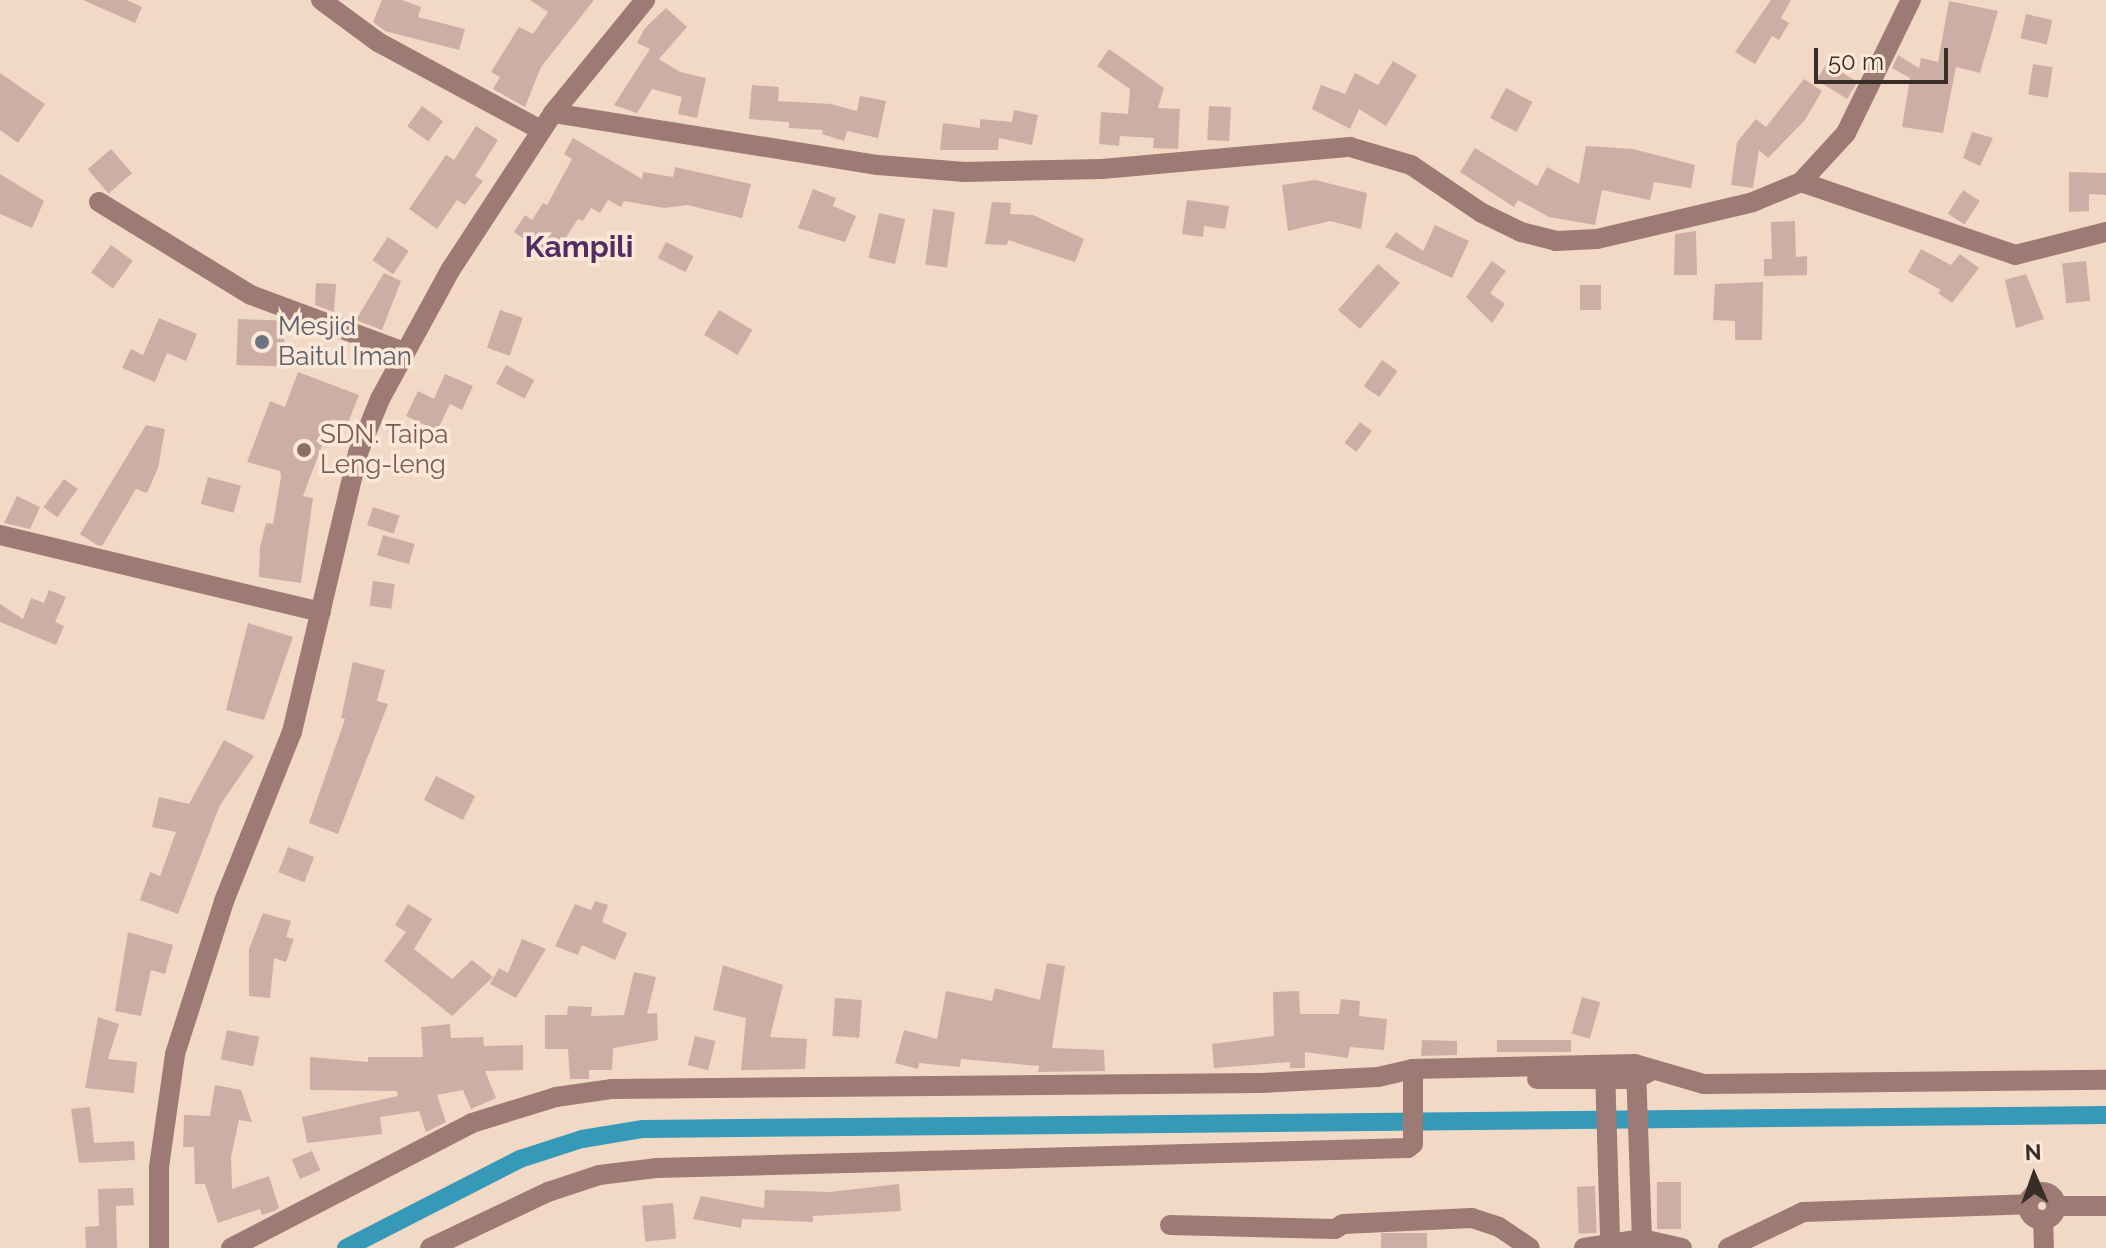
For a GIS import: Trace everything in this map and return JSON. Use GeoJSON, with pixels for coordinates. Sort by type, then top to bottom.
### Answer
{"type":"FeatureCollection","features":[{"type":"Feature","properties":{"kind":"street"},"geometry":{"type":"LineString","coordinates":[[321,0],[404,58],[547,122],[878,165],[965,172],[1102,169],[1350,147],[1411,165],[1482,213],[1556,241],[1652,227],[1753,202],[1801,182],[1846,133],[1911,0]]}},
{"type":"Feature","properties":{"kind":"street"},"geometry":{"type":"LineString","coordinates":[[159,1248],[159,1167],[175,1054],[224,901],[292,732],[358,453],[404,352],[547,122],[645,0]]}},
{"type":"Feature","properties":{"kind":"street"},"geometry":{"type":"LineString","coordinates":[[1801,182],[2015,255],[2106,232]]}},
{"type":"Feature","properties":{"kind":"street"},"geometry":{"type":"LineString","coordinates":[[99,202],[251,295],[404,352]]}},
{"type":"Feature","properties":{"kind":"street"},"geometry":{"type":"LineString","coordinates":[[0,535],[321,612]]}},
{"type":"Feature","properties":{"kind":"street"},"geometry":{"type":"LineString","coordinates":[[1640,1076],[1642,1239]]}},
{"type":"Feature","properties":{"kind":"street"},"geometry":{"type":"LineString","coordinates":[[231,1248],[445,1136],[556,1097],[704,1084],[1044,1087],[1378,1077],[1413,1082],[1640,1076],[1704,1084],[2106,1080]]}},
{"type":"Feature","properties":{"kind":"street"},"geometry":{"type":"LineString","coordinates":[[1605,1077],[1610,1240]]}},
{"type":"Feature","properties":{"kind":"street"},"geometry":{"type":"LineString","coordinates":[[430,1248],[548,1192],[599,1175],[656,1168],[1408,1148],[1413,1139],[1413,1082]]}},
{"type":"Feature","properties":{"kind":"street"},"geometry":{"type":"LineString","coordinates":[[1728,1248],[1803,1212],[2028,1204],[2043,1192],[2050,1213],[2044,1248]]}},
{"type":"Feature","properties":{"kind":"street"},"geometry":{"type":"LineString","coordinates":[[2050,1213],[2106,1206]]}},
{"type":"Feature","properties":{"kind":"street"},"geometry":{"type":"LineString","coordinates":[[1170,1225],[1335,1239],[1343,1224],[1472,1218],[1499,1227],[1530,1248]]}},
{"type":"Feature","properties":{"kind":"street"},"geometry":{"type":"LineString","coordinates":[[1584,1248],[1610,1240],[1642,1239],[1682,1248]]}},
{"type":"Feature","properties":{"kind":"building"},"geometry":{"type":"Polygon","coordinates":[[[83,0],[127,0],[142,7],[135,23],[83,0]]]}},
{"type":"Feature","properties":{"kind":"building"},"geometry":{"type":"Polygon","coordinates":[[[382,0],[402,0],[421,7],[418,17],[465,29],[459,50],[385,31],[373,22],[382,0]]]}},
{"type":"Feature","properties":{"kind":"building"},"geometry":{"type":"Polygon","coordinates":[[[530,0],[594,0],[541,67],[525,107],[493,89],[500,77],[491,72],[519,27],[533,34],[548,12],[530,0]]]}},
{"type":"Feature","properties":{"kind":"building"},"geometry":{"type":"Polygon","coordinates":[[[1771,0],[1791,0],[1781,18],[1789,23],[1779,40],[1772,36],[1755,64],[1735,52],[1771,0]]]}},
{"type":"Feature","properties":{"kind":"building"},"geometry":{"type":"Polygon","coordinates":[[[1949,1],[1998,11],[1980,73],[1956,67],[1943,133],[1902,127],[1910,78],[1892,68],[1898,55],[1919,68],[1921,58],[1938,62],[1949,1]]]}},
{"type":"Feature","properties":{"kind":"building"},"geometry":{"type":"Polygon","coordinates":[[[666,8],[687,27],[659,59],[680,72],[706,78],[697,118],[678,114],[682,97],[652,89],[637,113],[614,105],[650,49],[637,43],[645,28],[666,8]]]}},
{"type":"Feature","properties":{"kind":"building"},"geometry":{"type":"Polygon","coordinates":[[[2026,14],[2052,20],[2047,44],[2020,38],[2026,14]]]}},
{"type":"Feature","properties":{"kind":"building"},"geometry":{"type":"Polygon","coordinates":[[[1109,49],[1164,88],[1158,108],[1180,109],[1178,149],[1153,148],[1154,138],[1120,136],[1119,146],[1099,144],[1101,112],[1128,114],[1130,89],[1097,66],[1109,49]]]}},
{"type":"Feature","properties":{"kind":"building"},"geometry":{"type":"Polygon","coordinates":[[[1393,61],[1417,75],[1386,126],[1359,109],[1350,129],[1312,109],[1321,85],[1345,94],[1355,73],[1378,85],[1393,61]]]}},
{"type":"Feature","properties":{"kind":"building"},"geometry":{"type":"Polygon","coordinates":[[[1827,63],[1858,82],[1847,99],[1816,80],[1827,63]]]}},
{"type":"Feature","properties":{"kind":"building"},"geometry":{"type":"Polygon","coordinates":[[[2033,64],[2053,67],[2048,98],[2028,95],[2033,64]]]}},
{"type":"Feature","properties":{"kind":"building"},"geometry":{"type":"Polygon","coordinates":[[[0,73],[45,104],[18,143],[0,130],[0,73]]]}},
{"type":"Feature","properties":{"kind":"building"},"geometry":{"type":"Polygon","coordinates":[[[1804,79],[1822,91],[1805,120],[1768,158],[1759,150],[1753,188],[1731,185],[1737,142],[1756,119],[1766,127],[1804,79]]]}},
{"type":"Feature","properties":{"kind":"building"},"geometry":{"type":"Polygon","coordinates":[[[752,85],[779,87],[778,101],[831,104],[857,111],[860,96],[886,101],[878,138],[847,131],[844,141],[822,134],[823,130],[789,128],[789,122],[749,119],[752,85]]]}},
{"type":"Feature","properties":{"kind":"building"},"geometry":{"type":"Polygon","coordinates":[[[1506,88],[1532,102],[1517,132],[1490,118],[1506,88]]]}},
{"type":"Feature","properties":{"kind":"building"},"geometry":{"type":"Polygon","coordinates":[[[422,106],[443,121],[428,142],[407,126],[422,106]]]}},
{"type":"Feature","properties":{"kind":"building"},"geometry":{"type":"Polygon","coordinates":[[[1209,106],[1231,107],[1229,141],[1207,140],[1209,106]]]}},
{"type":"Feature","properties":{"kind":"building"},"geometry":{"type":"Polygon","coordinates":[[[1014,110],[1038,115],[1032,145],[999,138],[998,150],[940,150],[943,123],[980,128],[980,119],[1012,122],[1014,110]]]}},
{"type":"Feature","properties":{"kind":"building"},"geometry":{"type":"Polygon","coordinates":[[[476,126],[498,140],[475,176],[483,181],[465,205],[457,200],[437,229],[409,209],[446,155],[454,160],[476,126]]]}},
{"type":"Feature","properties":{"kind":"building"},"geometry":{"type":"Polygon","coordinates":[[[1972,132],[1993,138],[1980,166],[1963,158],[1972,132]]]}},
{"type":"Feature","properties":{"kind":"building"},"geometry":{"type":"Polygon","coordinates":[[[573,138],[642,179],[643,172],[673,177],[675,167],[751,184],[742,218],[687,205],[664,208],[624,201],[621,207],[608,200],[600,213],[591,208],[583,221],[578,219],[552,259],[514,232],[525,215],[532,220],[543,203],[547,205],[572,159],[564,154],[573,138]]]}},
{"type":"Feature","properties":{"kind":"building"},"geometry":{"type":"Polygon","coordinates":[[[1586,146],[1633,149],[1695,165],[1691,188],[1654,182],[1650,200],[1602,190],[1595,225],[1549,217],[1518,200],[1514,207],[1460,172],[1475,148],[1537,186],[1547,167],[1579,184],[1586,146]]]}},
{"type":"Feature","properties":{"kind":"building"},"geometry":{"type":"Polygon","coordinates":[[[111,149],[132,173],[109,193],[88,169],[111,149]]]}},
{"type":"Feature","properties":{"kind":"building"},"geometry":{"type":"Polygon","coordinates":[[[2069,172],[2106,173],[2106,195],[2089,194],[2089,211],[2069,212],[2069,172]]]}},
{"type":"Feature","properties":{"kind":"building"},"geometry":{"type":"Polygon","coordinates":[[[0,174],[44,201],[32,228],[0,214],[0,174]]]}},
{"type":"Feature","properties":{"kind":"building"},"geometry":{"type":"Polygon","coordinates":[[[1315,180],[1367,193],[1361,229],[1330,221],[1288,231],[1282,185],[1315,180]]]}},
{"type":"Feature","properties":{"kind":"building"},"geometry":{"type":"Polygon","coordinates":[[[813,189],[836,198],[833,206],[856,216],[845,242],[798,228],[813,189]]]}},
{"type":"Feature","properties":{"kind":"building"},"geometry":{"type":"Polygon","coordinates":[[[1963,190],[1980,201],[1965,224],[1948,213],[1963,190]]]}},
{"type":"Feature","properties":{"kind":"building"},"geometry":{"type":"Polygon","coordinates":[[[1187,200],[1229,206],[1225,229],[1204,226],[1203,237],[1182,234],[1187,200]]]}},
{"type":"Feature","properties":{"kind":"building"},"geometry":{"type":"Polygon","coordinates":[[[992,202],[1011,203],[1010,214],[1033,215],[1084,239],[1075,262],[1008,240],[1007,245],[985,244],[992,202]]]}},
{"type":"Feature","properties":{"kind":"building"},"geometry":{"type":"Polygon","coordinates":[[[933,209],[955,212],[947,268],[925,264],[933,209]]]}},
{"type":"Feature","properties":{"kind":"building"},"geometry":{"type":"Polygon","coordinates":[[[879,213],[905,219],[895,264],[869,258],[879,213]]]}},
{"type":"Feature","properties":{"kind":"building"},"geometry":{"type":"Polygon","coordinates":[[[1795,221],[1796,257],[1807,256],[1807,275],[1764,276],[1764,259],[1772,259],[1771,222],[1795,221]]]}},
{"type":"Feature","properties":{"kind":"building"},"geometry":{"type":"Polygon","coordinates":[[[1435,225],[1469,241],[1452,278],[1385,247],[1396,232],[1423,251],[1435,225]]]}},
{"type":"Feature","properties":{"kind":"building"},"geometry":{"type":"Polygon","coordinates":[[[1696,231],[1697,275],[1674,275],[1675,234],[1696,231]]]}},
{"type":"Feature","properties":{"kind":"building"},"geometry":{"type":"Polygon","coordinates":[[[388,237],[409,251],[393,274],[372,260],[388,237]]]}},
{"type":"Feature","properties":{"kind":"building"},"geometry":{"type":"Polygon","coordinates":[[[666,242],[694,256],[685,272],[658,258],[666,242]]]}},
{"type":"Feature","properties":{"kind":"building"},"geometry":{"type":"Polygon","coordinates":[[[111,245],[133,261],[113,288],[91,273],[111,245]]]}},
{"type":"Feature","properties":{"kind":"building"},"geometry":{"type":"Polygon","coordinates":[[[1921,249],[1951,265],[1960,254],[1979,268],[1952,303],[1938,293],[1941,290],[1908,272],[1921,249]]]}},
{"type":"Feature","properties":{"kind":"building"},"geometry":{"type":"Polygon","coordinates":[[[1492,261],[1506,271],[1490,293],[1505,304],[1492,323],[1466,297],[1492,261]]]}},
{"type":"Feature","properties":{"kind":"building"},"geometry":{"type":"Polygon","coordinates":[[[2086,261],[2090,301],[2066,303],[2062,264],[2086,261]]]}},
{"type":"Feature","properties":{"kind":"building"},"geometry":{"type":"Polygon","coordinates":[[[1378,264],[1400,283],[1360,329],[1338,310],[1378,264]]]}},
{"type":"Feature","properties":{"kind":"building"},"geometry":{"type":"Polygon","coordinates":[[[384,273],[401,281],[382,330],[356,320],[384,273]]]}},
{"type":"Feature","properties":{"kind":"building"},"geometry":{"type":"Polygon","coordinates":[[[2026,274],[2044,319],[2016,328],[2005,280],[2026,274]]]}},
{"type":"Feature","properties":{"kind":"building"},"geometry":{"type":"Polygon","coordinates":[[[1763,282],[1762,340],[1735,340],[1735,321],[1713,320],[1715,284],[1763,282]]]}},
{"type":"Feature","properties":{"kind":"building"},"geometry":{"type":"Polygon","coordinates":[[[316,283],[336,284],[334,312],[315,305],[316,283]]]}},
{"type":"Feature","properties":{"kind":"building"},"geometry":{"type":"Polygon","coordinates":[[[1580,285],[1601,285],[1601,310],[1580,310],[1580,285]]]}},
{"type":"Feature","properties":{"kind":"building"},"geometry":{"type":"Polygon","coordinates":[[[500,310],[523,318],[510,356],[487,348],[500,310]]]}},
{"type":"Feature","properties":{"kind":"building"},"geometry":{"type":"Polygon","coordinates":[[[719,310],[752,330],[737,355],[704,335],[719,310]]]}},
{"type":"Feature","properties":{"kind":"building"},"geometry":{"type":"Polygon","coordinates":[[[159,318],[197,334],[186,361],[167,353],[155,382],[122,368],[131,349],[143,355],[159,318]]]}},
{"type":"Feature","properties":{"kind":"building","name":"Mesjid Baitul Iman"},"geometry":{"type":"Polygon","coordinates":[[[238,319],[285,321],[283,367],[236,365],[238,319]]]}},
{"type":"Feature","properties":{"kind":"building"},"geometry":{"type":"Polygon","coordinates":[[[1382,360],[1398,371],[1379,397],[1364,386],[1382,360]]]}},
{"type":"Feature","properties":{"kind":"building"},"geometry":{"type":"Polygon","coordinates":[[[506,365],[534,380],[524,399],[496,384],[506,365]]]}},
{"type":"Feature","properties":{"kind":"building"},"geometry":{"type":"Polygon","coordinates":[[[298,372],[359,395],[347,425],[332,419],[303,496],[313,498],[301,583],[259,577],[260,547],[266,523],[273,524],[281,477],[280,471],[247,462],[270,401],[285,407],[298,372]]]}},
{"type":"Feature","properties":{"kind":"building"},"geometry":{"type":"Polygon","coordinates":[[[445,374],[473,386],[462,410],[450,404],[437,431],[406,416],[418,391],[434,399],[445,374]]]}},
{"type":"Feature","properties":{"kind":"building"},"geometry":{"type":"Polygon","coordinates":[[[1360,422],[1372,431],[1356,452],[1344,443],[1360,422]]]}},
{"type":"Feature","properties":{"kind":"building"},"geometry":{"type":"Polygon","coordinates":[[[146,425],[165,429],[158,468],[147,493],[136,489],[102,546],[97,545],[80,534],[146,425]]]}},
{"type":"Feature","properties":{"kind":"building"},"geometry":{"type":"Polygon","coordinates":[[[208,477],[241,486],[234,513],[201,504],[208,477]]]}},
{"type":"Feature","properties":{"kind":"building"},"geometry":{"type":"Polygon","coordinates":[[[64,479],[78,489],[57,517],[43,507],[64,479]]]}},
{"type":"Feature","properties":{"kind":"building"},"geometry":{"type":"Polygon","coordinates":[[[17,496],[40,507],[30,529],[4,523],[17,496]]]}},
{"type":"Feature","properties":{"kind":"building"},"geometry":{"type":"Polygon","coordinates":[[[373,507],[400,516],[394,534],[367,525],[373,507]]]}},
{"type":"Feature","properties":{"kind":"building"},"geometry":{"type":"Polygon","coordinates":[[[383,535],[415,544],[409,564],[377,555],[383,535]]]}},
{"type":"Feature","properties":{"kind":"building"},"geometry":{"type":"Polygon","coordinates":[[[373,581],[395,584],[391,609],[370,606],[373,581]]]}},
{"type":"Feature","properties":{"kind":"building"},"geometry":{"type":"Polygon","coordinates":[[[49,590],[66,597],[55,622],[64,626],[56,645],[0,622],[0,604],[23,619],[31,598],[44,603],[49,590]]]}},
{"type":"Feature","properties":{"kind":"building"},"geometry":{"type":"Polygon","coordinates":[[[248,623],[293,637],[264,720],[226,710],[248,623]]]}},
{"type":"Feature","properties":{"kind":"building"},"geometry":{"type":"Polygon","coordinates":[[[353,662],[385,670],[377,701],[388,704],[338,834],[309,823],[345,719],[341,718],[353,662]]]}},
{"type":"Feature","properties":{"kind":"building"},"geometry":{"type":"Polygon","coordinates":[[[224,740],[254,756],[220,805],[178,914],[140,900],[150,872],[160,876],[176,832],[152,827],[159,797],[189,804],[224,740]]]}},
{"type":"Feature","properties":{"kind":"building"},"geometry":{"type":"Polygon","coordinates":[[[436,776],[475,796],[463,820],[424,800],[436,776]]]}},
{"type":"Feature","properties":{"kind":"building"},"geometry":{"type":"Polygon","coordinates":[[[288,847],[314,857],[304,882],[278,872],[288,847]]]}},
{"type":"Feature","properties":{"kind":"building"},"geometry":{"type":"Polygon","coordinates":[[[595,901],[608,905],[602,922],[627,933],[615,960],[582,945],[578,955],[555,946],[575,904],[591,910],[595,901]]]}},
{"type":"Feature","properties":{"kind":"building"},"geometry":{"type":"Polygon","coordinates":[[[408,904],[432,919],[414,949],[452,979],[472,960],[493,977],[452,1016],[384,961],[406,932],[395,925],[408,904]]]}},
{"type":"Feature","properties":{"kind":"building"},"geometry":{"type":"Polygon","coordinates":[[[263,913],[291,921],[286,937],[294,939],[286,962],[274,958],[270,998],[249,996],[249,949],[263,913]]]}},
{"type":"Feature","properties":{"kind":"building"},"geometry":{"type":"Polygon","coordinates":[[[128,932],[173,945],[165,974],[151,970],[141,1016],[115,1011],[128,932]]]}},
{"type":"Feature","properties":{"kind":"building"},"geometry":{"type":"Polygon","coordinates":[[[522,939],[546,949],[516,998],[490,984],[499,968],[508,973],[522,939]]]}},
{"type":"Feature","properties":{"kind":"building"},"geometry":{"type":"Polygon","coordinates":[[[1047,963],[1065,966],[1052,1048],[1104,1050],[1105,1071],[1038,1072],[1039,1066],[961,1059],[960,1067],[919,1063],[918,1069],[895,1063],[904,1030],[937,1039],[946,991],[992,1001],[995,988],[1040,1000],[1047,963]]]}},
{"type":"Feature","properties":{"kind":"building"},"geometry":{"type":"Polygon","coordinates":[[[723,965],[783,985],[770,1037],[807,1039],[805,1069],[741,1070],[746,1018],[713,1010],[723,965]]]}},
{"type":"Feature","properties":{"kind":"building"},"geometry":{"type":"Polygon","coordinates":[[[634,972],[656,977],[647,1014],[657,1013],[658,1040],[613,1048],[612,1070],[589,1070],[589,1079],[570,1079],[568,1049],[545,1049],[545,1015],[567,1015],[568,1006],[592,1007],[591,1016],[624,1015],[634,972]]]}},
{"type":"Feature","properties":{"kind":"building"},"geometry":{"type":"Polygon","coordinates":[[[1299,991],[1300,1014],[1339,1014],[1341,999],[1360,1001],[1359,1016],[1387,1019],[1384,1050],[1350,1047],[1348,1058],[1305,1052],[1305,1068],[1290,1068],[1290,1062],[1214,1068],[1212,1044],[1274,1036],[1273,992],[1299,991]]]}},
{"type":"Feature","properties":{"kind":"building"},"geometry":{"type":"Polygon","coordinates":[[[1582,997],[1600,1002],[1590,1039],[1572,1034],[1582,997]]]}},
{"type":"Feature","properties":{"kind":"building"},"geometry":{"type":"Polygon","coordinates":[[[835,998],[862,1000],[859,1038],[832,1036],[835,998]]]}},
{"type":"Feature","properties":{"kind":"building"},"geometry":{"type":"Polygon","coordinates":[[[98,1017],[119,1024],[108,1059],[137,1062],[134,1093],[85,1088],[98,1017]]]}},
{"type":"Feature","properties":{"kind":"building"},"geometry":{"type":"Polygon","coordinates":[[[450,1024],[451,1038],[483,1037],[484,1046],[523,1045],[523,1070],[485,1071],[496,1098],[471,1109],[463,1090],[437,1095],[446,1122],[426,1132],[419,1111],[380,1117],[382,1134],[307,1143],[302,1117],[398,1096],[397,1091],[310,1090],[310,1057],[368,1062],[368,1057],[423,1057],[421,1027],[450,1024]]]}},
{"type":"Feature","properties":{"kind":"building"},"geometry":{"type":"Polygon","coordinates":[[[227,1030],[259,1037],[253,1066],[221,1059],[227,1030]]]}},
{"type":"Feature","properties":{"kind":"building"},"geometry":{"type":"Polygon","coordinates":[[[695,1036],[715,1041],[708,1070],[688,1065],[695,1036]]]}},
{"type":"Feature","properties":{"kind":"building"},"geometry":{"type":"Polygon","coordinates":[[[1422,1040],[1457,1041],[1457,1055],[1421,1056],[1422,1040]]]}},
{"type":"Feature","properties":{"kind":"building"},"geometry":{"type":"Polygon","coordinates":[[[1497,1040],[1571,1040],[1571,1052],[1497,1052],[1497,1040]]]}},
{"type":"Feature","properties":{"kind":"building"},"geometry":{"type":"Polygon","coordinates":[[[215,1085],[241,1090],[252,1122],[239,1120],[231,1157],[232,1189],[269,1176],[279,1208],[274,1211],[262,1215],[260,1209],[218,1223],[205,1184],[195,1184],[194,1147],[183,1147],[184,1115],[210,1116],[215,1085]]]}},
{"type":"Feature","properties":{"kind":"building"},"geometry":{"type":"Polygon","coordinates":[[[90,1107],[94,1143],[134,1141],[135,1160],[79,1163],[71,1109],[90,1107]]]}},
{"type":"Feature","properties":{"kind":"building"},"geometry":{"type":"Polygon","coordinates":[[[312,1151],[320,1170],[300,1179],[292,1160],[312,1151]]]}},
{"type":"Feature","properties":{"kind":"building"},"geometry":{"type":"Polygon","coordinates":[[[1657,1182],[1681,1182],[1681,1229],[1657,1229],[1657,1182]]]}},
{"type":"Feature","properties":{"kind":"building"},"geometry":{"type":"Polygon","coordinates":[[[899,1184],[901,1211],[813,1216],[813,1222],[742,1219],[741,1228],[693,1219],[701,1196],[764,1208],[765,1190],[830,1192],[899,1184]]]}},
{"type":"Feature","properties":{"kind":"building"},"geometry":{"type":"Polygon","coordinates":[[[1595,1186],[1597,1233],[1579,1234],[1577,1187],[1595,1186]]]}},
{"type":"Feature","properties":{"kind":"building"},"geometry":{"type":"Polygon","coordinates":[[[133,1188],[134,1205],[116,1206],[117,1248],[86,1248],[85,1227],[99,1226],[98,1189],[133,1188]]]}},
{"type":"Feature","properties":{"kind":"building"},"geometry":{"type":"Polygon","coordinates":[[[673,1203],[676,1239],[645,1242],[642,1206],[673,1203]]]}},
{"type":"Feature","properties":{"kind":"building"},"geometry":{"type":"Polygon","coordinates":[[[1381,1233],[1427,1233],[1427,1248],[1381,1248],[1381,1233]]]}},
{"type":"Feature","properties":{"kind":"waterway"},"geometry":{"type":"LineString","coordinates":[[346,1248],[520,1159],[582,1139],[643,1129],[2106,1115]]}},
{"type":"Feature","properties":{"kind":"place","name":"Mesjid Baitul Iman"},"geometry":{"type":"Point","coordinates":[262,342]}},
{"type":"Feature","properties":{"kind":"place","name":"SDN. Taipa Leng-leng"},"geometry":{"type":"Point","coordinates":[304,450]}},
{"type":"Feature","properties":{"kind":"district","name":"Kampili"},"geometry":{"type":"Point","coordinates":[579,247]}}]}
